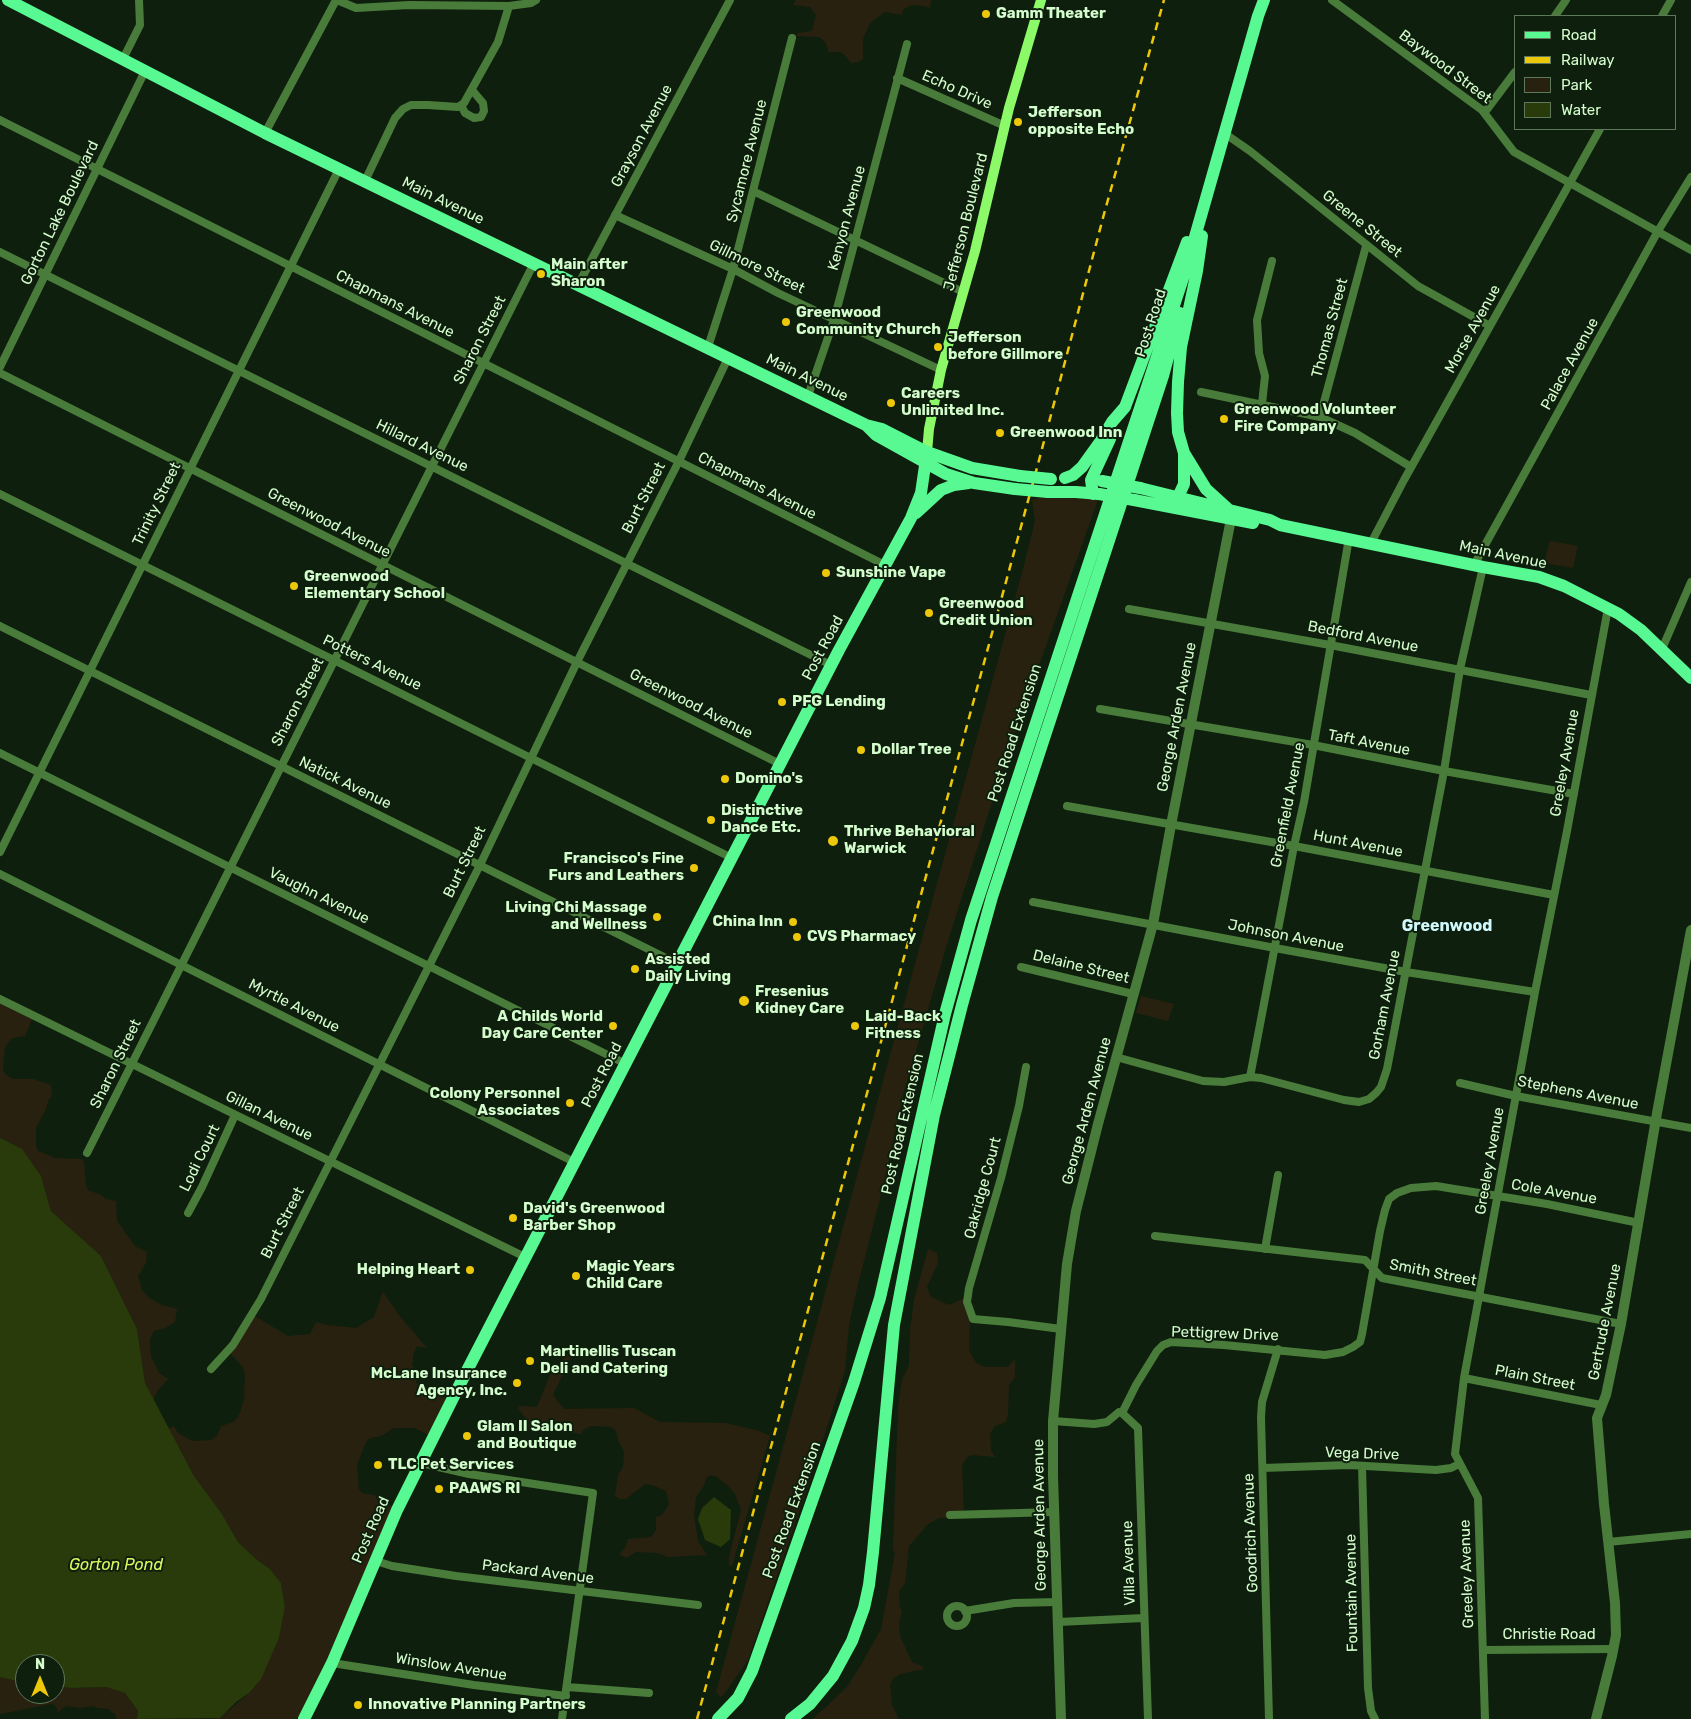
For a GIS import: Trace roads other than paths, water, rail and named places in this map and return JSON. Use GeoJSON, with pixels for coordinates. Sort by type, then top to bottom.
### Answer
{"type":"FeatureCollection","features":[{"type":"Feature","properties":{"kind":"main road","name":"Main Avenue"},"geometry":{"type":"LineString","coordinates":[[8,0],[265,133],[808,396],[866,425],[876,436],[926,458],[1020,476],[1097,481],[1140,488],[1178,497],[1230,514]]}},
{"type":"Feature","properties":{"kind":"main road","name":"Jefferson Boulevard"},"geometry":{"type":"LineString","coordinates":[[926,458],[929,429],[941,370],[975,251],[1005,126],[1041,0]]}},
{"type":"Feature","properties":{"kind":"main road","name":"Post Road"},"geometry":{"type":"LineString","coordinates":[[1127,469],[1162,376],[1182,306],[1209,186],[1264,0]]}},
{"type":"Feature","properties":{"kind":"main road"},"geometry":{"type":"LineString","coordinates":[[1096,494],[1097,481],[1174,272],[1209,186]]}},
{"type":"Feature","properties":{"kind":"main road"},"geometry":{"type":"LineString","coordinates":[[1209,186],[1197,271],[1181,347],[1177,413],[1178,432],[1184,453],[1206,489],[1230,514]]}},
{"type":"Feature","properties":{"kind":"main road"},"geometry":{"type":"LineString","coordinates":[[1065,478],[1073,475],[1083,465],[1112,422],[1125,407]]}},
{"type":"Feature","properties":{"kind":"main road"},"geometry":{"type":"LineString","coordinates":[[1157,504],[1172,502],[1178,497],[1184,484],[1184,453]]}},
{"type":"Feature","properties":{"kind":"main road","name":"Main Avenue"},"geometry":{"type":"LineString","coordinates":[[926,458],[946,474],[974,483],[1048,492],[1096,494],[1270,520],[1280,524],[1539,577],[1564,586],[1619,614],[1662,649],[1691,678]]}},
{"type":"Feature","properties":{"kind":"main road","name":"Post Road"},"geometry":{"type":"LineString","coordinates":[[306,1717],[332,1663],[397,1510],[525,1257],[576,1163],[780,764],[911,518],[921,494],[926,458]]}},
{"type":"Feature","properties":{"kind":"main road","name":"Post Road Extension"},"geometry":{"type":"LineString","coordinates":[[718,1719],[738,1698],[752,1671],[854,1382],[880,1298],[945,1014],[971,920],[1127,469]]}},
{"type":"Feature","properties":{"kind":"main road","name":"Post Road Extension"},"geometry":{"type":"LineString","coordinates":[[791,1719],[810,1704],[833,1676],[852,1641],[864,1608],[873,1552],[894,1325],[934,1115],[992,897],[1127,469]]}},
{"type":"Feature","properties":{"kind":"main road"},"geometry":{"type":"LineString","coordinates":[[911,518],[932,496],[941,490],[954,485],[974,483]]}},
{"type":"Feature","properties":{"kind":"street"},"geometry":{"type":"LineString","coordinates":[[123,59],[140,26],[139,0]]}},
{"type":"Feature","properties":{"kind":"street"},"geometry":{"type":"LineString","coordinates":[[265,133],[336,0],[356,8],[409,4],[509,6],[531,4],[536,0]]}},
{"type":"Feature","properties":{"kind":"street","name":"Grayson Avenue"},"geometry":{"type":"LineString","coordinates":[[578,285],[730,0]]}},
{"type":"Feature","properties":{"kind":"street","name":"Baywood Street"},"geometry":{"type":"LineString","coordinates":[[1332,0],[1485,112],[1514,152],[1691,250]]}},
{"type":"Feature","properties":{"kind":"street"},"geometry":{"type":"LineString","coordinates":[[1556,15],[1566,0]]}},
{"type":"Feature","properties":{"kind":"street"},"geometry":{"type":"LineString","coordinates":[[1663,15],[1671,0]]}},
{"type":"Feature","properties":{"kind":"street"},"geometry":{"type":"LineString","coordinates":[[364,181],[395,118],[403,109],[411,105],[449,108],[461,105],[472,90],[498,42],[509,6]]}},
{"type":"Feature","properties":{"kind":"street","name":"Sycamore Avenue"},"geometry":{"type":"LineString","coordinates":[[708,347],[733,269],[792,38]]}},
{"type":"Feature","properties":{"kind":"street","name":"Kenyon Avenue"},"geometry":{"type":"LineString","coordinates":[[808,396],[834,320],[856,242],[906,44]]}},
{"type":"Feature","properties":{"kind":"street","name":"Gorton Lake Boulevard"},"geometry":{"type":"LineString","coordinates":[[0,366],[145,71]]}},
{"type":"Feature","properties":{"kind":"street"},"geometry":{"type":"LineString","coordinates":[[1485,112],[1514,73]]}},
{"type":"Feature","properties":{"kind":"street","name":"Echo Drive"},"geometry":{"type":"LineString","coordinates":[[898,78],[1005,126]]}},
{"type":"Feature","properties":{"kind":"street"},"geometry":{"type":"LineString","coordinates":[[461,105],[465,113],[474,118],[481,117],[484,112],[483,103],[472,90]]}},
{"type":"Feature","properties":{"kind":"street","name":"Chapmans Avenue"},"geometry":{"type":"LineString","coordinates":[[0,120],[886,565]]}},
{"type":"Feature","properties":{"kind":"street","name":"Morse Avenue"},"geometry":{"type":"LineString","coordinates":[[1371,543],[1599,130]]}},
{"type":"Feature","properties":{"kind":"street","name":"Greene Street"},"geometry":{"type":"LineString","coordinates":[[1224,133],[1250,151],[1418,286],[1490,326]]}},
{"type":"Feature","properties":{"kind":"street","name":"Trinity Street"},"geometry":{"type":"LineString","coordinates":[[0,852],[339,169]]}},
{"type":"Feature","properties":{"kind":"street","name":"Palace Avenue"},"geometry":{"type":"LineString","coordinates":[[1479,566],[1658,231],[1691,177]]}},
{"type":"Feature","properties":{"kind":"street"},"geometry":{"type":"LineString","coordinates":[[753,191],[963,292]]}},
{"type":"Feature","properties":{"kind":"street","name":"Gillmore Street"},"geometry":{"type":"LineString","coordinates":[[615,214],[941,370]]}},
{"type":"Feature","properties":{"kind":"street","name":"Thomas Street"},"geometry":{"type":"LineString","coordinates":[[1320,417],[1366,246]]}},
{"type":"Feature","properties":{"kind":"street","name":"Hillard Avenue"},"geometry":{"type":"LineString","coordinates":[[0,252],[832,665]]}},
{"type":"Feature","properties":{"kind":"street"},"geometry":{"type":"LineString","coordinates":[[1262,404],[1265,376],[1259,353],[1257,320],[1272,261]]}},
{"type":"Feature","properties":{"kind":"street","name":"Sharon Street"},"geometry":{"type":"LineString","coordinates":[[87,1153],[534,264]]}},
{"type":"Feature","properties":{"kind":"street","name":"Burt Street"},"geometry":{"type":"LineString","coordinates":[[211,1369],[233,1345],[261,1299],[480,865],[577,662],[728,358]]}},
{"type":"Feature","properties":{"kind":"street","name":"Greenwood Avenue"},"geometry":{"type":"LineString","coordinates":[[0,374],[780,764]]}},
{"type":"Feature","properties":{"kind":"street"},"geometry":{"type":"LineString","coordinates":[[1201,392],[1320,417],[1354,433],[1412,467]]}},
{"type":"Feature","properties":{"kind":"street","name":"Potters Avenue"},"geometry":{"type":"LineString","coordinates":[[0,494],[732,858]]}},
{"type":"Feature","properties":{"kind":"street","name":"George Arden Avenue"},"geometry":{"type":"LineString","coordinates":[[1061,1719],[1053,1421],[1067,1264],[1076,1211],[1153,924],[1230,514]]}},
{"type":"Feature","properties":{"kind":"street","name":"Greenfield Avenue"},"geometry":{"type":"LineString","coordinates":[[1250,1077],[1304,802],[1349,538]]}},
{"type":"Feature","properties":{"kind":"street","name":"Gorham Avenue"},"geometry":{"type":"LineString","coordinates":[[1116,1057],[1203,1081],[1224,1082],[1250,1077],[1261,1078],[1344,1100],[1359,1102],[1369,1099],[1381,1086],[1387,1069],[1444,771],[1479,566]]}},
{"type":"Feature","properties":{"kind":"street"},"geometry":{"type":"LineString","coordinates":[[1662,649],[1684,602],[1691,582]]}},
{"type":"Feature","properties":{"kind":"street","name":"Greeley Avenue"},"geometry":{"type":"LineString","coordinates":[[1485,1719],[1478,1498],[1455,1454],[1464,1378],[1608,608]]}},
{"type":"Feature","properties":{"kind":"street","name":"Bedford Avenue"},"geometry":{"type":"LineString","coordinates":[[1129,609],[1460,669],[1591,696]]}},
{"type":"Feature","properties":{"kind":"street","name":"Natick Avenue"},"geometry":{"type":"LineString","coordinates":[[0,626],[678,964]]}},
{"type":"Feature","properties":{"kind":"street","name":"Taft Avenue"},"geometry":{"type":"LineString","coordinates":[[1100,709],[1574,794]]}},
{"type":"Feature","properties":{"kind":"street","name":"Vaughn Avenue"},"geometry":{"type":"LineString","coordinates":[[0,753],[626,1064]]}},
{"type":"Feature","properties":{"kind":"street","name":"Hunt Avenue"},"geometry":{"type":"LineString","coordinates":[[1067,806],[1554,895]]}},
{"type":"Feature","properties":{"kind":"street","name":"Myrtle Avenue"},"geometry":{"type":"LineString","coordinates":[[0,874],[576,1163]]}},
{"type":"Feature","properties":{"kind":"street","name":"Johnson Avenue"},"geometry":{"type":"LineString","coordinates":[[1033,902],[1406,972],[1535,992]]}},
{"type":"Feature","properties":{"kind":"street","name":"Gertrude Avenue"},"geometry":{"type":"LineString","coordinates":[[1596,1719],[1614,1649],[1616,1617],[1597,1418],[1606,1395],[1621,1324],[1691,930]]}},
{"type":"Feature","properties":{"kind":"street","name":"Delaine Street"},"geometry":{"type":"LineString","coordinates":[[1021,967],[1133,994]]}},
{"type":"Feature","properties":{"kind":"street","name":"Gillan Avenue"},"geometry":{"type":"LineString","coordinates":[[0,999],[525,1257]]}},
{"type":"Feature","properties":{"kind":"street","name":"Oakridge Court"},"geometry":{"type":"LineString","coordinates":[[1026,1067],[1001,1178],[969,1288],[967,1302],[973,1319],[1061,1330]]}},
{"type":"Feature","properties":{"kind":"street","name":"Stephens Avenue"},"geometry":{"type":"LineString","coordinates":[[1460,1083],[1516,1096],[1691,1128]]}},
{"type":"Feature","properties":{"kind":"street","name":"Lodi Court"},"geometry":{"type":"LineString","coordinates":[[188,1213],[235,1115]]}},
{"type":"Feature","properties":{"kind":"street"},"geometry":{"type":"LineString","coordinates":[[1265,1248],[1278,1175]]}},
{"type":"Feature","properties":{"kind":"street","name":"Cole Avenue"},"geometry":{"type":"LineString","coordinates":[[1373,1269],[1388,1200],[1397,1193],[1411,1188],[1436,1186],[1547,1204],[1638,1223]]}},
{"type":"Feature","properties":{"kind":"street","name":"Smith Street"},"geometry":{"type":"LineString","coordinates":[[1155,1236],[1365,1260],[1382,1278],[1621,1324]]}},
{"type":"Feature","properties":{"kind":"street","name":"Pettigrew Drive"},"geometry":{"type":"LineString","coordinates":[[1122,1413],[1136,1385],[1157,1352],[1163,1345],[1171,1342],[1278,1349],[1325,1355],[1344,1352],[1353,1347],[1360,1342],[1373,1269]]}},
{"type":"Feature","properties":{"kind":"street","name":"Goodrich Avenue"},"geometry":{"type":"LineString","coordinates":[[1269,1719],[1262,1402],[1278,1349]]}},
{"type":"Feature","properties":{"kind":"street","name":"Plain Street"},"geometry":{"type":"LineString","coordinates":[[1464,1378],[1601,1405]]}},
{"type":"Feature","properties":{"kind":"street"},"geometry":{"type":"LineString","coordinates":[[1053,1421],[1094,1424],[1107,1422],[1119,1412],[1122,1413]]}},
{"type":"Feature","properties":{"kind":"street","name":"Villa Avenue"},"geometry":{"type":"LineString","coordinates":[[1122,1413],[1138,1428],[1148,1719]]}},
{"type":"Feature","properties":{"kind":"street"},"geometry":{"type":"LineString","coordinates":[[421,1463],[469,1474],[593,1493],[562,1719]]}},
{"type":"Feature","properties":{"kind":"street","name":"Vega Drive"},"geometry":{"type":"LineString","coordinates":[[1263,1468],[1349,1464],[1436,1470],[1452,1468],[1459,1464]]}},
{"type":"Feature","properties":{"kind":"street","name":"Fountain Avenue"},"geometry":{"type":"LineString","coordinates":[[1362,1466],[1368,1688],[1374,1719]]}},
{"type":"Feature","properties":{"kind":"street"},"geometry":{"type":"LineString","coordinates":[[950,1515],[1055,1512]]}},
{"type":"Feature","properties":{"kind":"street"},"geometry":{"type":"LineString","coordinates":[[1608,1542],[1691,1534]]}},
{"type":"Feature","properties":{"kind":"street","name":"Packard Avenue"},"geometry":{"type":"LineString","coordinates":[[376,1561],[392,1566],[456,1576],[698,1605]]}},
{"type":"Feature","properties":{"kind":"street"},"geometry":{"type":"LineString","coordinates":[[965,1611],[1014,1603],[1057,1602]]}},
{"type":"Feature","properties":{"kind":"street"},"geometry":{"type":"LineString","coordinates":[[1058,1622],[1144,1618]]}},
{"type":"Feature","properties":{"kind":"street","name":"Christie Road"},"geometry":{"type":"LineString","coordinates":[[1484,1650],[1614,1649]]}},
{"type":"Feature","properties":{"kind":"street","name":"Winslow Avenue"},"geometry":{"type":"LineString","coordinates":[[332,1663],[474,1685],[566,1696]]}},
{"type":"Feature","properties":{"kind":"street"},"geometry":{"type":"LineString","coordinates":[[567,1687],[649,1693]]}},
{"type":"Feature","properties":{"kind":"water","name":"Gorton Pond"},"geometry":{"type":"Polygon","coordinates":[[[0,1138],[22,1149],[41,1176],[51,1211],[101,1256],[137,1329],[145,1383],[194,1476],[222,1514],[238,1542],[270,1569],[281,1583],[285,1607],[279,1638],[261,1679],[249,1693],[236,1702],[220,1718],[137,1719],[138,1711],[125,1693],[106,1687],[65,1687],[65,1654],[15,1654],[15,1681],[0,1677],[0,1138]]]}},
{"type":"Feature","properties":{"kind":"water"},"geometry":{"type":"Polygon","coordinates":[[[714,1497],[731,1510],[730,1539],[721,1547],[705,1540],[698,1519],[702,1508],[714,1497]]]}},
{"type":"Feature","properties":{"kind":"railway"},"geometry":{"type":"LineString","coordinates":[[697,1719],[1038,464],[1104,214],[1164,0]]}},
{"type":"Feature","properties":{"kind":"place","name":"Gamm Theater"},"geometry":{"type":"Point","coordinates":[986,14]}},
{"type":"Feature","properties":{"kind":"place","name":"Jefferson opposite Echo"},"geometry":{"type":"Point","coordinates":[1018,122]}},
{"type":"Feature","properties":{"kind":"place","name":"Main after Sharon"},"geometry":{"type":"Point","coordinates":[541,274]}},
{"type":"Feature","properties":{"kind":"place","name":"Greenwood Community Church"},"geometry":{"type":"Point","coordinates":[786,322]}},
{"type":"Feature","properties":{"kind":"place","name":"Jefferson before Gillmore"},"geometry":{"type":"Point","coordinates":[938,347]}},
{"type":"Feature","properties":{"kind":"place","name":"Careers Unlimited Inc."},"geometry":{"type":"Point","coordinates":[891,403]}},
{"type":"Feature","properties":{"kind":"place","name":"Greenwood Volunteer Fire Company"},"geometry":{"type":"Point","coordinates":[1224,419]}},
{"type":"Feature","properties":{"kind":"place","name":"Greenwood Inn"},"geometry":{"type":"Point","coordinates":[1000,433]}},
{"type":"Feature","properties":{"kind":"place","name":"Sunshine Vape"},"geometry":{"type":"Point","coordinates":[826,573]}},
{"type":"Feature","properties":{"kind":"place","name":"Greenwood Elementary School"},"geometry":{"type":"Point","coordinates":[294,586]}},
{"type":"Feature","properties":{"kind":"place","name":"Greenwood Credit Union"},"geometry":{"type":"Point","coordinates":[929,613]}},
{"type":"Feature","properties":{"kind":"place","name":"PFG Lending"},"geometry":{"type":"Point","coordinates":[782,702]}},
{"type":"Feature","properties":{"kind":"place","name":"Dollar Tree"},"geometry":{"type":"Point","coordinates":[861,750]}},
{"type":"Feature","properties":{"kind":"place","name":"Domino's"},"geometry":{"type":"Point","coordinates":[725,779]}},
{"type":"Feature","properties":{"kind":"place","name":"Distinctive Dance Etc."},"geometry":{"type":"Point","coordinates":[711,820]}},
{"type":"Feature","properties":{"kind":"place","name":"Thrive Behavioral Warwick"},"geometry":{"type":"Point","coordinates":[833,841]}},
{"type":"Feature","properties":{"kind":"place","name":"Francisco's Fine Furs and Leathers"},"geometry":{"type":"Point","coordinates":[694,868]}},
{"type":"Feature","properties":{"kind":"place","name":"Living Chi Massage and Wellness"},"geometry":{"type":"Point","coordinates":[657,917]}},
{"type":"Feature","properties":{"kind":"place","name":"China Inn"},"geometry":{"type":"Point","coordinates":[793,922]}},
{"type":"Feature","properties":{"kind":"place","name":"CVS Pharmacy"},"geometry":{"type":"Point","coordinates":[797,937]}},
{"type":"Feature","properties":{"kind":"place","name":"Assisted Daily Living"},"geometry":{"type":"Point","coordinates":[635,969]}},
{"type":"Feature","properties":{"kind":"place","name":"Fresenius Kidney Care"},"geometry":{"type":"Point","coordinates":[744,1001]}},
{"type":"Feature","properties":{"kind":"place","name":"A Childs World Day Care Center"},"geometry":{"type":"Point","coordinates":[613,1026]}},
{"type":"Feature","properties":{"kind":"place","name":"Laid-Back Fitness"},"geometry":{"type":"Point","coordinates":[855,1026]}},
{"type":"Feature","properties":{"kind":"place","name":"Colony Personnel Associates"},"geometry":{"type":"Point","coordinates":[570,1103]}},
{"type":"Feature","properties":{"kind":"place","name":"David's Greenwood Barber Shop"},"geometry":{"type":"Point","coordinates":[513,1218]}},
{"type":"Feature","properties":{"kind":"place","name":"Helping Heart"},"geometry":{"type":"Point","coordinates":[470,1270]}},
{"type":"Feature","properties":{"kind":"place","name":"Magic Years Child Care"},"geometry":{"type":"Point","coordinates":[576,1276]}},
{"type":"Feature","properties":{"kind":"place","name":"Martinellis Tuscan Deli and Catering"},"geometry":{"type":"Point","coordinates":[530,1361]}},
{"type":"Feature","properties":{"kind":"place","name":"McLane Insurance Agency, Inc."},"geometry":{"type":"Point","coordinates":[517,1383]}},
{"type":"Feature","properties":{"kind":"place","name":"Glam II Salon and Boutique"},"geometry":{"type":"Point","coordinates":[467,1436]}},
{"type":"Feature","properties":{"kind":"place","name":"TLC Pet Services"},"geometry":{"type":"Point","coordinates":[378,1465]}},
{"type":"Feature","properties":{"kind":"place","name":"PAAWS RI"},"geometry":{"type":"Point","coordinates":[439,1489]}},
{"type":"Feature","properties":{"kind":"place","name":"Innovative Planning Partners"},"geometry":{"type":"Point","coordinates":[358,1705]}},
{"type":"Feature","properties":{"kind":"district","name":"Greenwood"},"geometry":{"type":"Point","coordinates":[1447,926]}}]}
